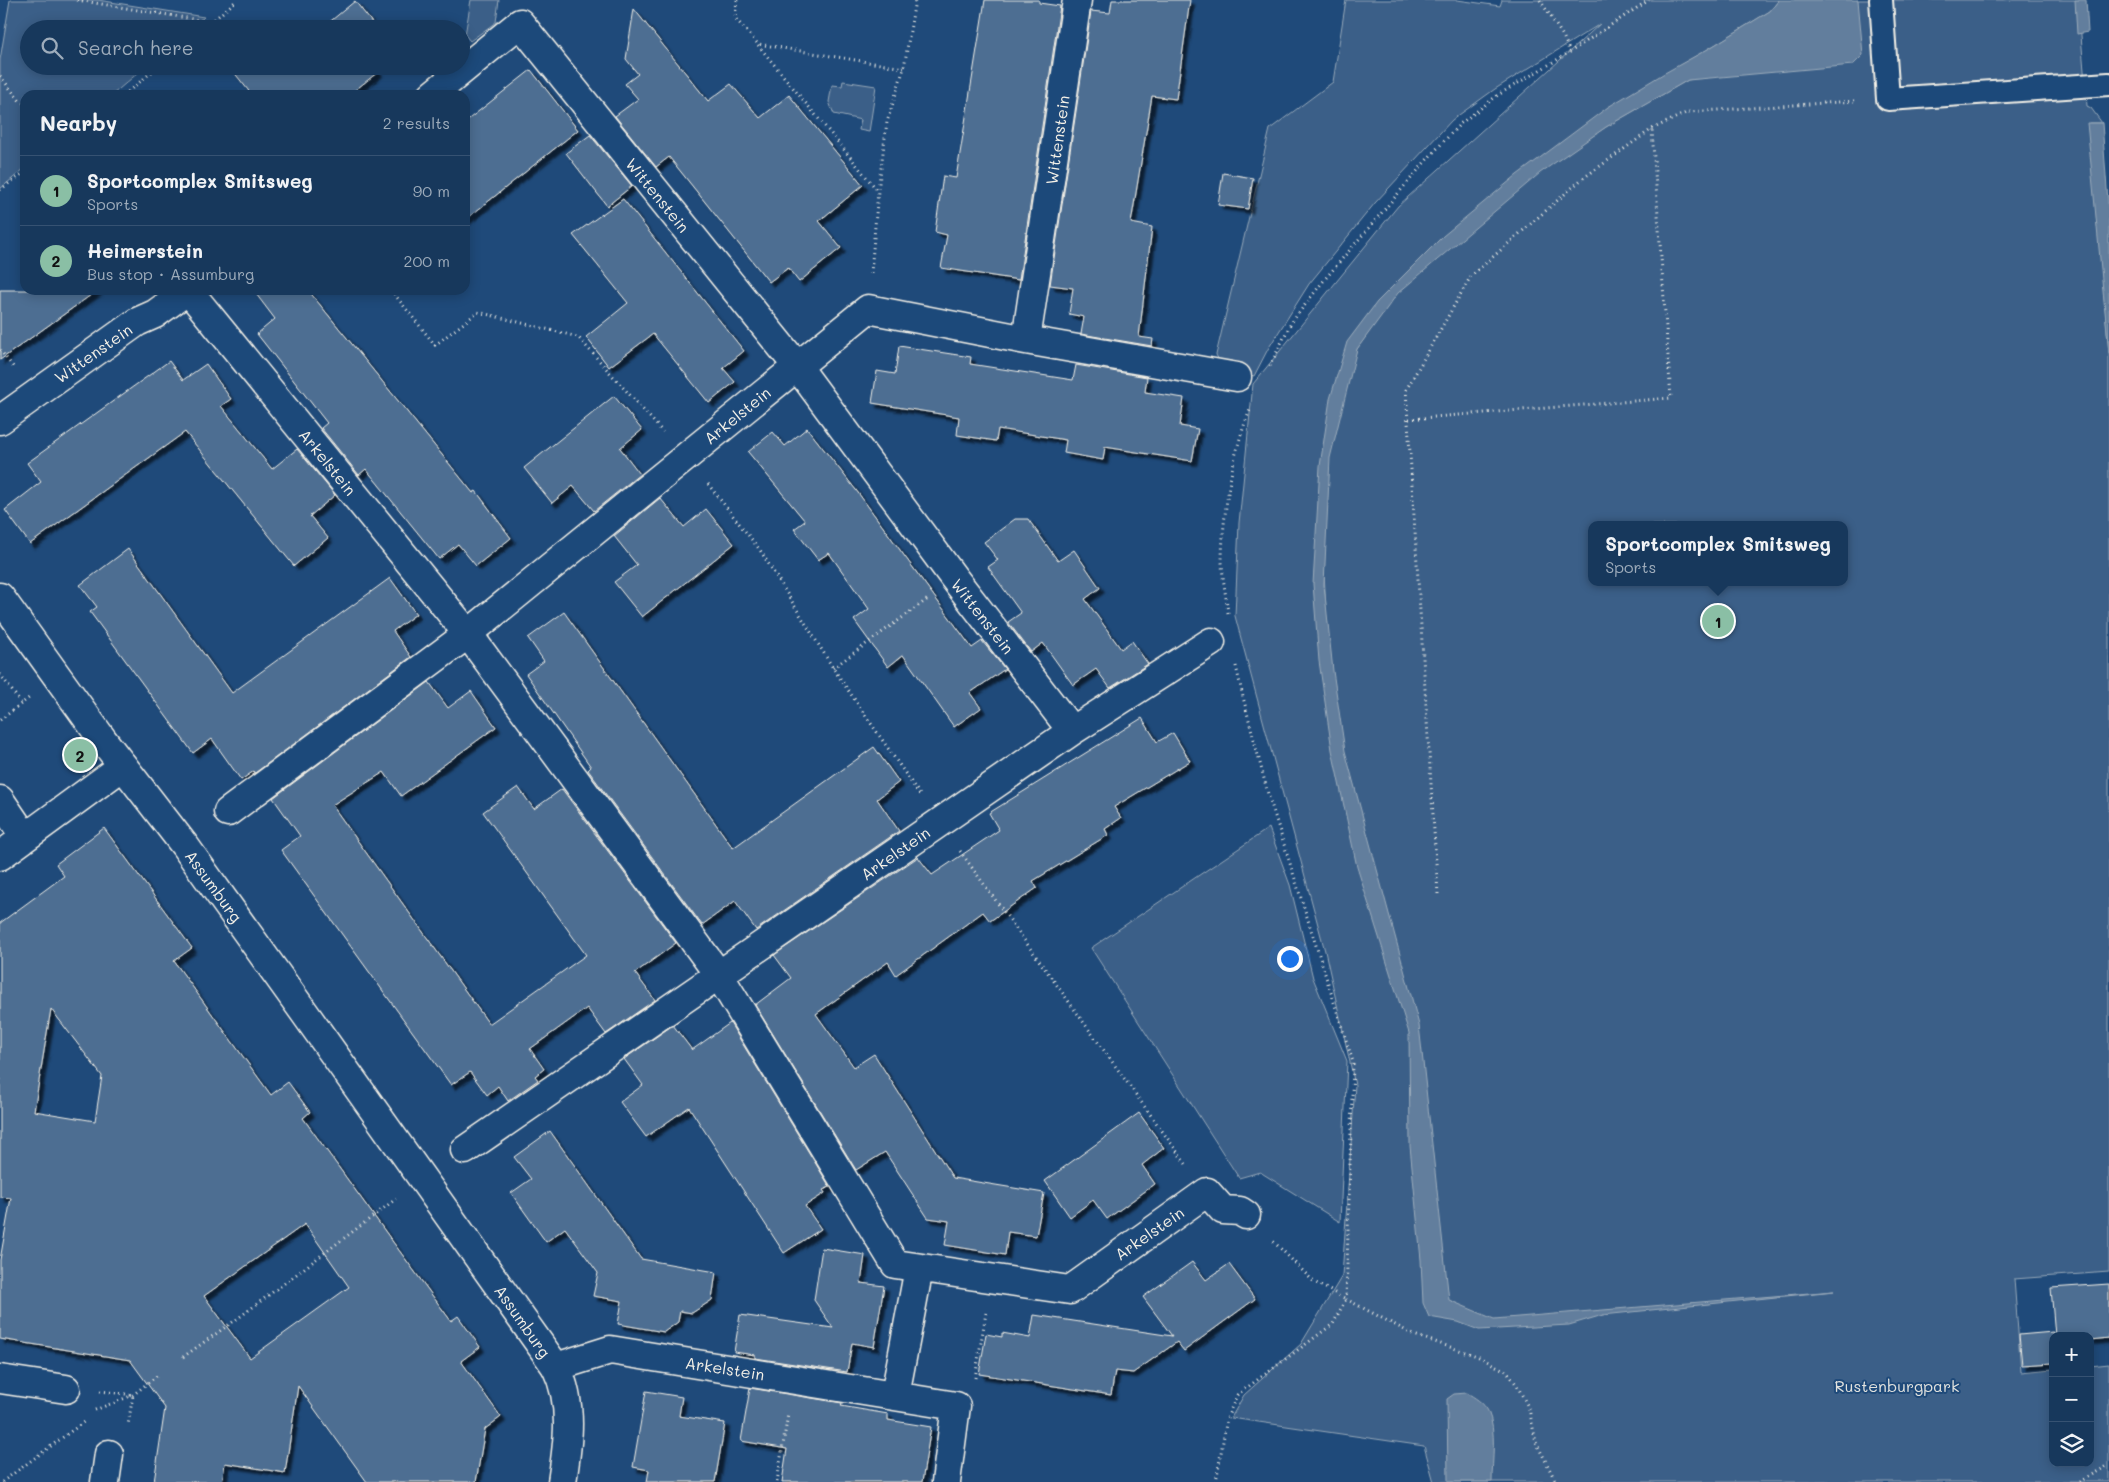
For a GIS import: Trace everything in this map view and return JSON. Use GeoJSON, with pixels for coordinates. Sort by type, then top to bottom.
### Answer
{"type":"FeatureCollection","features":[{"type":"Feature","properties":{"kind":"street","name":"Wittenstein"},"geometry":{"type":"LineString","coordinates":[[1026,340],[1078,0]]}},
{"type":"Feature","properties":{"kind":"street","name":"Wittenstein"},"geometry":{"type":"LineString","coordinates":[[470,59],[520,12],[796,366],[954,578],[1072,731]]}},
{"type":"Feature","properties":{"kind":"street","name":"Wittenstein"},"geometry":{"type":"LineString","coordinates":[[437,90],[453,75]]}},
{"type":"Feature","properties":{"kind":"street","name":"Wittenstein"},"geometry":{"type":"LineString","coordinates":[[0,420],[137,322],[155,314],[181,295]]}},
{"type":"Feature","properties":{"kind":"street","name":"Arkelstein"},"geometry":{"type":"LineString","coordinates":[[192,295],[468,634],[719,975],[895,1264],[1070,1290],[1207,1192]]}},
{"type":"Feature","properties":{"kind":"street"},"geometry":{"type":"LineString","coordinates":[[796,366],[868,309],[1026,340],[1237,377]]}},
{"type":"Feature","properties":{"kind":"street","name":"Arkelstein"},"geometry":{"type":"LineString","coordinates":[[228,812],[468,634],[796,366]]}},
{"type":"Feature","properties":{"kind":"street","name":"Assumburg"},"geometry":{"type":"LineString","coordinates":[[0,597],[123,766],[185,846],[556,1367],[563,1382],[569,1406],[568,1436],[562,1482]]}},
{"type":"Feature","properties":{"kind":"street"},"geometry":{"type":"LineString","coordinates":[[1072,731],[1211,642]]}},
{"type":"Feature","properties":{"kind":"street","name":"Arkelstein"},"geometry":{"type":"LineString","coordinates":[[465,1150],[1072,731]]}},
{"type":"Feature","properties":{"kind":"street"},"geometry":{"type":"LineString","coordinates":[[0,856],[123,766]]}},
{"type":"Feature","properties":{"kind":"street"},"geometry":{"type":"LineString","coordinates":[[0,800],[25,837]]}},
{"type":"Feature","properties":{"kind":"street"},"geometry":{"type":"LineString","coordinates":[[1207,1192],[1223,1210],[1240,1211],[1246,1215]]}},
{"type":"Feature","properties":{"kind":"street"},"geometry":{"type":"LineString","coordinates":[[896,1395],[919,1268]]}},
{"type":"Feature","properties":{"kind":"street","name":"Arkelstein"},"geometry":{"type":"LineString","coordinates":[[556,1367],[610,1350],[956,1406]]}},
{"type":"Feature","properties":{"kind":"street"},"geometry":{"type":"LineString","coordinates":[[0,1379],[66,1389]]}},
{"type":"Feature","properties":{"kind":"street"},"geometry":{"type":"LineString","coordinates":[[946,1482],[956,1406]]}},
{"type":"Feature","properties":{"kind":"street"},"geometry":{"type":"LineString","coordinates":[[105,1482],[109,1454]]}},
{"type":"Feature","properties":{"kind":"lane"},"geometry":{"type":"LineString","coordinates":[[1881,0],[1888,99],[2109,84]]}},
{"type":"Feature","properties":{"kind":"path"},"geometry":{"type":"LineString","coordinates":[[77,0],[200,20]]}},
{"type":"Feature","properties":{"kind":"path"},"geometry":{"type":"LineString","coordinates":[[214,20],[238,0]]}},
{"type":"Feature","properties":{"kind":"path"},"geometry":{"type":"LineString","coordinates":[[738,0],[735,18],[878,191]]}},
{"type":"Feature","properties":{"kind":"path"},"geometry":{"type":"LineString","coordinates":[[868,309],[878,191],[887,122],[904,68],[915,0]]}},
{"type":"Feature","properties":{"kind":"path"},"geometry":{"type":"LineString","coordinates":[[1540,0],[1570,52]]}},
{"type":"Feature","properties":{"kind":"path"},"geometry":{"type":"LineString","coordinates":[[1270,367],[1292,323],[1336,266],[1460,124],[1498,95],[1570,52],[1648,0]]}},
{"type":"Feature","properties":{"kind":"path"},"geometry":{"type":"LineString","coordinates":[[758,44],[904,68]]}},
{"type":"Feature","properties":{"kind":"path"},"geometry":{"type":"LineString","coordinates":[[130,90],[148,75]]}},
{"type":"Feature","properties":{"kind":"path"},"geometry":{"type":"LineString","coordinates":[[0,76],[20,101]]}},
{"type":"Feature","properties":{"kind":"path"},"geometry":{"type":"LineString","coordinates":[[1438,894],[1406,390],[1471,276],[1582,179],[1652,129],[1688,112],[1888,99]]}},
{"type":"Feature","properties":{"kind":"path"},"geometry":{"type":"LineString","coordinates":[[1409,419],[1671,398],[1652,129]]}},
{"type":"Feature","properties":{"kind":"path"},"geometry":{"type":"LineString","coordinates":[[0,190],[20,176]]}},
{"type":"Feature","properties":{"kind":"path"},"geometry":{"type":"LineString","coordinates":[[396,295],[434,345],[478,312],[578,337],[685,456],[760,550],[833,668],[939,822],[1207,1192]]}},
{"type":"Feature","properties":{"kind":"path"},"geometry":{"type":"LineString","coordinates":[[1228,616],[1222,561],[1224,530],[1232,472],[1240,433],[1250,409]]}},
{"type":"Feature","properties":{"kind":"path"},"geometry":{"type":"LineString","coordinates":[[833,668],[954,578]]}},
{"type":"Feature","properties":{"kind":"path"},"geometry":{"type":"LineString","coordinates":[[1216,1482],[1227,1418],[1237,1395],[1333,1324],[1346,1298],[1353,1062],[1268,794],[1242,697],[1235,661]]}},
{"type":"Feature","properties":{"kind":"path"},"geometry":{"type":"LineString","coordinates":[[0,674],[21,704]]}},
{"type":"Feature","properties":{"kind":"path"},"geometry":{"type":"LineString","coordinates":[[183,1357],[237,1319],[423,1178]]}},
{"type":"Feature","properties":{"kind":"path"},"geometry":{"type":"LineString","coordinates":[[1246,1215],[1314,1282],[1414,1334],[1477,1356],[1506,1371],[1517,1385],[1529,1410],[1536,1442],[1556,1482]]}},
{"type":"Feature","properties":{"kind":"path"},"geometry":{"type":"LineString","coordinates":[[956,1406],[973,1391],[992,1277]]}},
{"type":"Feature","properties":{"kind":"path"},"geometry":{"type":"LineString","coordinates":[[2,1482],[90,1416],[92,1411],[133,1395],[160,1374]]}},
{"type":"Feature","properties":{"kind":"path"},"geometry":{"type":"LineString","coordinates":[[776,1482],[794,1380]]}},
{"type":"Feature","properties":{"kind":"path"},"geometry":{"type":"LineString","coordinates":[[66,1389],[71,1387],[133,1395]]}},
{"type":"Feature","properties":{"kind":"path"},"geometry":{"type":"LineString","coordinates":[[109,1454],[123,1457],[133,1395]]}},
{"type":"Feature","properties":{"kind":"path"},"geometry":{"type":"LineString","coordinates":[[2080,1482],[2109,1466]]}},
{"type":"Feature","properties":{"kind":"green space"},"geometry":{"type":"Polygon","coordinates":[[[10,0],[98,0],[204,17],[201,20],[20,20],[20,75],[135,75],[118,90],[20,90],[20,172],[0,189],[0,60],[10,0]]]}},
{"type":"Feature","properties":{"kind":"green space"},"geometry":{"type":"Polygon","coordinates":[[[471,0],[499,0],[496,22],[470,41],[470,20],[468,20],[471,0]]]}},
{"type":"Feature","properties":{"kind":"green space","name":"Rustenburgpark"},"geometry":{"type":"Polygon","coordinates":[[[1346,0],[1457,0],[1500,6],[1502,0],[1779,0],[1770,11],[1675,68],[1558,145],[1429,265],[1536,174],[1606,127],[1688,80],[1700,78],[1858,0],[2078,0],[2087,106],[2091,108],[2102,123],[2089,123],[2109,353],[2109,1272],[2014,1279],[2021,1372],[2049,1369],[2049,1467],[2094,1467],[2094,1366],[2109,1364],[2109,1482],[1434,1482],[1424,1446],[1231,1418],[1244,1395],[1301,1344],[1342,1276],[1355,1085],[1325,951],[1235,616],[1239,523],[1253,384],[1398,206],[1600,24],[1495,89],[1452,120],[1375,203],[1309,284],[1268,349],[1254,376],[1222,365],[1216,355],[1270,129],[1333,82],[1346,0]],[[1370,330],[1355,333],[1329,409],[1316,581],[1331,711],[1322,531],[1332,413],[1357,349],[1370,330]]]}},
{"type":"Feature","properties":{"kind":"green space"},"geometry":{"type":"Polygon","coordinates":[[[843,81],[876,86],[869,132],[859,130],[861,120],[834,114],[829,102],[832,85],[842,86],[843,81]]]}},
{"type":"Feature","properties":{"kind":"green space"},"geometry":{"type":"Polygon","coordinates":[[[1269,828],[1290,885],[1313,978],[1347,1061],[1340,1222],[1260,1172],[1239,1178],[1091,948],[1269,828]]]}},
{"type":"Feature","properties":{"kind":"shaded area"},"geometry":{"type":"Polygon","coordinates":[[[1779,0],[1858,0],[1863,55],[1853,65],[1688,80],[1606,127],[1540,173],[1398,293],[1357,349],[1330,458],[1324,585],[1333,671],[1345,751],[1419,1025],[1449,1300],[1494,1319],[1834,1291],[1603,1315],[1569,1325],[1479,1330],[1458,1322],[1429,1317],[1423,1303],[1421,1260],[1410,1146],[1409,1033],[1357,867],[1332,750],[1319,661],[1313,584],[1320,466],[1330,399],[1347,342],[1377,302],[1443,236],[1517,175],[1608,107],[1770,11],[1779,0]]]}},
{"type":"Feature","properties":{"kind":"shaded area"},"geometry":{"type":"Polygon","coordinates":[[[2075,0],[2086,0],[2088,32],[2077,34],[2075,0]]]}},
{"type":"Feature","properties":{"kind":"shaded area"},"geometry":{"type":"Polygon","coordinates":[[[2087,123],[2102,123],[2109,215],[2109,353],[2087,123]]]}},
{"type":"Feature","properties":{"kind":"shaded area"},"geometry":{"type":"Polygon","coordinates":[[[1467,1393],[1484,1405],[1491,1419],[1493,1436],[1492,1482],[1448,1482],[1447,1399],[1454,1394],[1467,1393]]]}},
{"type":"Feature","properties":{"kind":"building"},"geometry":{"type":"Polygon","coordinates":[[[985,0],[1039,0],[1039,3],[1060,6],[1019,280],[941,268],[947,235],[935,232],[943,176],[956,178],[985,0]]]}},
{"type":"Feature","properties":{"kind":"building"},"geometry":{"type":"Polygon","coordinates":[[[1112,0],[1190,0],[1176,99],[1152,96],[1131,223],[1152,227],[1139,337],[1153,339],[1152,346],[1081,334],[1084,317],[1069,314],[1073,288],[1050,285],[1091,11],[1110,13],[1112,0]]]}},
{"type":"Feature","properties":{"kind":"building"},"geometry":{"type":"Polygon","coordinates":[[[355,1],[370,20],[332,20],[355,1]]]}},
{"type":"Feature","properties":{"kind":"building"},"geometry":{"type":"Polygon","coordinates":[[[634,9],[708,101],[731,84],[760,118],[789,95],[863,185],[819,221],[841,248],[799,282],[788,268],[769,282],[669,157],[656,167],[615,116],[638,99],[625,84],[638,74],[626,59],[634,9]]]}},
{"type":"Feature","properties":{"kind":"building"},"geometry":{"type":"Polygon","coordinates":[[[531,70],[578,130],[470,216],[470,118],[531,70]]]}},
{"type":"Feature","properties":{"kind":"building"},"geometry":{"type":"Polygon","coordinates":[[[236,75],[374,75],[355,90],[248,90],[236,75]]]}},
{"type":"Feature","properties":{"kind":"building"},"geometry":{"type":"Polygon","coordinates":[[[590,135],[632,186],[607,206],[566,153],[590,135]]]}},
{"type":"Feature","properties":{"kind":"building"},"geometry":{"type":"Polygon","coordinates":[[[1223,173],[1253,178],[1248,209],[1218,205],[1223,173]]]}},
{"type":"Feature","properties":{"kind":"building"},"geometry":{"type":"Polygon","coordinates":[[[623,199],[744,351],[723,368],[735,382],[709,403],[653,334],[609,367],[586,337],[628,303],[573,235],[623,199]]]}},
{"type":"Feature","properties":{"kind":"building"},"geometry":{"type":"Polygon","coordinates":[[[0,290],[20,290],[20,295],[91,295],[0,360],[0,290]]]}},
{"type":"Feature","properties":{"kind":"building"},"geometry":{"type":"Polygon","coordinates":[[[257,295],[312,295],[473,493],[476,491],[511,538],[476,566],[458,544],[439,559],[366,469],[359,475],[321,428],[327,423],[257,334],[275,319],[257,295]]]}},
{"type":"Feature","properties":{"kind":"building"},"geometry":{"type":"Polygon","coordinates":[[[899,346],[971,357],[970,364],[1073,380],[1076,365],[1147,377],[1145,392],[1184,398],[1180,426],[1198,429],[1192,461],[1105,447],[1103,460],[1064,453],[1066,440],[998,429],[996,441],[957,435],[959,417],[872,403],[877,371],[895,374],[899,346]]]}},
{"type":"Feature","properties":{"kind":"building"},"geometry":{"type":"Polygon","coordinates":[[[169,361],[183,380],[206,364],[231,399],[221,406],[272,469],[297,449],[335,495],[310,516],[328,538],[294,566],[185,432],[30,544],[5,510],[41,482],[27,463],[169,361]]]}},
{"type":"Feature","properties":{"kind":"building"},"geometry":{"type":"Polygon","coordinates":[[[614,396],[642,430],[620,448],[640,474],[594,511],[573,486],[552,503],[524,468],[614,396]]]}},
{"type":"Feature","properties":{"kind":"building"},"geometry":{"type":"Polygon","coordinates":[[[807,428],[856,490],[972,648],[982,641],[1005,669],[970,693],[981,708],[954,727],[903,655],[888,667],[854,620],[869,609],[829,553],[818,560],[794,529],[805,521],[748,452],[773,432],[785,446],[807,428]]]}},
{"type":"Feature","properties":{"kind":"building"},"geometry":{"type":"Polygon","coordinates":[[[660,498],[684,527],[706,509],[734,544],[642,617],[614,582],[637,565],[614,536],[660,498]]]}},
{"type":"Feature","properties":{"kind":"building"},"geometry":{"type":"Polygon","coordinates":[[[1015,519],[1028,519],[1058,561],[1074,550],[1100,588],[1085,599],[1121,649],[1132,641],[1148,664],[1110,688],[1096,669],[1073,685],[1043,643],[1031,652],[1008,622],[1021,613],[988,567],[998,560],[984,542],[1015,519]]]}},
{"type":"Feature","properties":{"kind":"building"},"geometry":{"type":"Polygon","coordinates":[[[128,549],[232,693],[390,578],[416,614],[393,631],[411,657],[255,773],[254,771],[241,780],[212,739],[193,753],[90,612],[97,607],[80,585],[128,549]]]}},
{"type":"Feature","properties":{"kind":"building"},"geometry":{"type":"Polygon","coordinates":[[[564,612],[733,848],[874,747],[899,782],[877,799],[899,831],[756,930],[735,901],[702,925],[588,770],[591,767],[526,674],[544,661],[528,638],[564,612]]]}},
{"type":"Feature","properties":{"kind":"building"},"geometry":{"type":"Polygon","coordinates":[[[429,682],[448,708],[471,691],[496,727],[401,796],[384,772],[332,805],[489,1024],[586,955],[483,812],[518,787],[534,809],[562,789],[676,943],[635,973],[655,1000],[606,1034],[587,1008],[530,1049],[544,1069],[535,1076],[538,1080],[508,1101],[498,1086],[487,1095],[470,1072],[451,1085],[281,850],[300,836],[273,798],[429,682]]]}},
{"type":"Feature","properties":{"kind":"building"},"geometry":{"type":"Polygon","coordinates":[[[1142,718],[1157,742],[1173,733],[1190,761],[1114,807],[1121,818],[1105,829],[1108,835],[1033,881],[1037,888],[990,921],[983,912],[896,975],[888,962],[816,1014],[854,1067],[874,1054],[953,1178],[1044,1193],[1036,1236],[1008,1232],[1005,1255],[945,1245],[949,1221],[928,1218],[885,1152],[856,1170],[755,1005],[791,978],[774,955],[918,857],[932,875],[999,830],[989,813],[1142,718]]]}},
{"type":"Feature","properties":{"kind":"building"},"geometry":{"type":"Polygon","coordinates":[[[104,828],[192,948],[174,961],[215,1018],[271,1095],[288,1082],[310,1112],[303,1118],[451,1321],[458,1316],[480,1347],[461,1361],[501,1417],[485,1429],[476,1482],[367,1482],[298,1386],[285,1473],[225,1463],[222,1482],[154,1482],[165,1408],[130,1360],[0,1339],[0,1260],[11,1198],[0,1197],[0,923],[64,876],[56,864],[104,828]],[[51,1009],[34,1111],[95,1121],[102,1076],[51,1009]],[[305,1224],[204,1296],[250,1358],[349,1287],[305,1224]]]}},
{"type":"Feature","properties":{"kind":"building"},"geometry":{"type":"Polygon","coordinates":[[[730,1023],[830,1187],[823,1190],[825,1193],[805,1206],[821,1229],[784,1253],[689,1107],[646,1137],[620,1102],[643,1085],[624,1059],[673,1025],[692,1050],[730,1023]]]}},
{"type":"Feature","properties":{"kind":"building"},"geometry":{"type":"Polygon","coordinates":[[[1139,1113],[1164,1148],[1142,1165],[1155,1184],[1107,1219],[1093,1200],[1070,1217],[1045,1181],[1139,1113]]]}},
{"type":"Feature","properties":{"kind":"building"},"geometry":{"type":"Polygon","coordinates":[[[550,1131],[641,1259],[716,1272],[712,1300],[692,1313],[680,1311],[678,1322],[664,1332],[618,1324],[622,1301],[593,1296],[598,1273],[565,1228],[546,1242],[511,1193],[531,1179],[514,1157],[550,1131]]]}},
{"type":"Feature","properties":{"kind":"building"},"geometry":{"type":"Polygon","coordinates":[[[822,1248],[865,1255],[861,1283],[884,1286],[874,1347],[852,1343],[847,1372],[755,1358],[755,1355],[734,1352],[740,1315],[833,1328],[814,1300],[822,1248]]]}},
{"type":"Feature","properties":{"kind":"building"},"geometry":{"type":"Polygon","coordinates":[[[1192,1262],[1206,1280],[1229,1264],[1255,1299],[1184,1351],[1177,1342],[1133,1373],[1115,1371],[1111,1395],[979,1374],[986,1334],[1002,1337],[1002,1333],[1030,1338],[1034,1315],[1172,1336],[1143,1297],[1192,1262]]]}},
{"type":"Feature","properties":{"kind":"building"},"geometry":{"type":"Polygon","coordinates":[[[2109,1284],[2109,1338],[2094,1340],[2094,1332],[2055,1332],[2051,1288],[2109,1284]]]}},
{"type":"Feature","properties":{"kind":"building"},"geometry":{"type":"Polygon","coordinates":[[[2049,1332],[2049,1363],[2022,1365],[2019,1335],[2049,1332]]]}},
{"type":"Feature","properties":{"kind":"building"},"geometry":{"type":"Polygon","coordinates":[[[750,1388],[842,1403],[841,1406],[888,1414],[888,1420],[931,1427],[922,1482],[782,1482],[787,1449],[741,1441],[750,1388]]]}},
{"type":"Feature","properties":{"kind":"building"},"geometry":{"type":"Polygon","coordinates":[[[646,1391],[682,1397],[679,1416],[725,1423],[715,1482],[647,1482],[649,1470],[633,1467],[646,1391]]]}},
{"type":"Feature","properties":{"kind":"place","name":"Sportcomplex Smitsweg"},"geometry":{"type":"Point","coordinates":[1718,621]}},
{"type":"Feature","properties":{"kind":"place","name":"Heimerstein"},"geometry":{"type":"Point","coordinates":[80,755]}}]}
